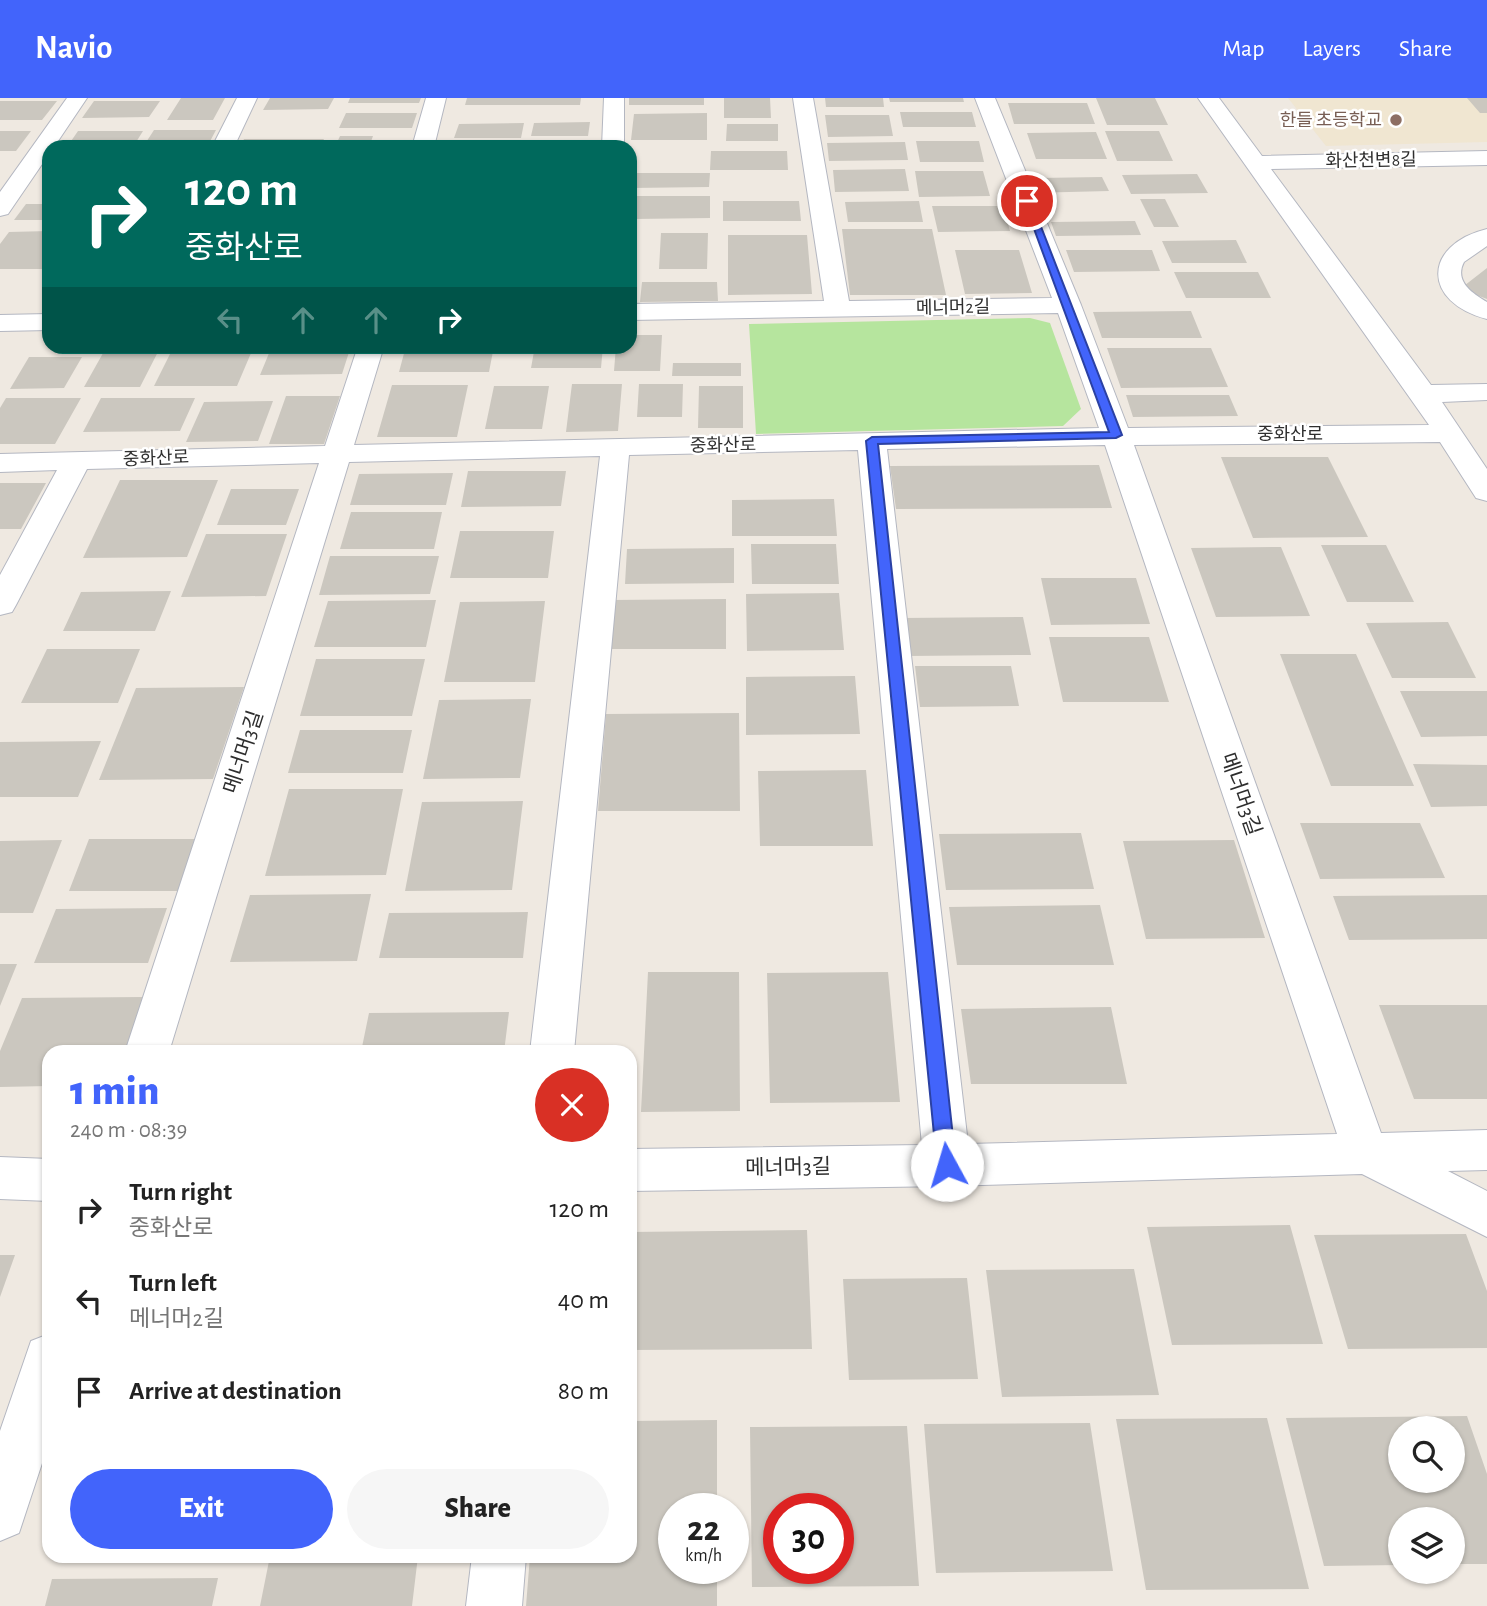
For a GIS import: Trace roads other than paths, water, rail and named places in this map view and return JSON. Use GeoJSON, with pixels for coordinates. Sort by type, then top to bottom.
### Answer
{"type":"FeatureCollection","features":[{"type":"Feature","properties":{"kind":"street"},"geometry":{"type":"LineString","coordinates":[[48,140],[77,98]]}},
{"type":"Feature","properties":{"kind":"street"},"geometry":{"type":"LineString","coordinates":[[226,140],[247,98]]}},
{"type":"Feature","properties":{"kind":"street"},"geometry":{"type":"LineString","coordinates":[[425,140],[436,98]]}},
{"type":"Feature","properties":{"kind":"street"},"geometry":{"type":"LineString","coordinates":[[613,140],[614,98]]}},
{"type":"Feature","properties":{"kind":"street"},"geometry":{"type":"LineString","coordinates":[[803,98],[838,309]]}},
{"type":"Feature","properties":{"kind":"street"},"geometry":{"type":"LineString","coordinates":[[985,98],[1068,305],[1116,435]]}},
{"type":"Feature","properties":{"kind":"street"},"geometry":{"type":"LineString","coordinates":[[1208,98],[1423,394],[1487,492]]}},
{"type":"Feature","properties":{"kind":"street"},"geometry":{"type":"LineString","coordinates":[[0,209],[42,148]]}},
{"type":"Feature","properties":{"kind":"street","name":"화산천변8길"},"geometry":{"type":"LineString","coordinates":[[1255,163],[1487,158]]}},
{"type":"Feature","properties":{"kind":"street"},"geometry":{"type":"LineString","coordinates":[[1487,236],[1453,259],[1449,274],[1456,293],[1473,306],[1487,311]]}},
{"type":"Feature","properties":{"kind":"street","name":"메너머2길"},"geometry":{"type":"LineString","coordinates":[[637,312],[1068,305]]}},
{"type":"Feature","properties":{"kind":"street"},"geometry":{"type":"LineString","coordinates":[[0,323],[42,322]]}},
{"type":"Feature","properties":{"kind":"street"},"geometry":{"type":"LineString","coordinates":[[340,452],[369,354]]}},
{"type":"Feature","properties":{"kind":"street"},"geometry":{"type":"LineString","coordinates":[[1423,394],[1487,392]]}},
{"type":"Feature","properties":{"kind":"street","name":"중화산로"},"geometry":{"type":"LineString","coordinates":[[0,463],[340,452],[1116,435],[1447,433]]}},
{"type":"Feature","properties":{"kind":"street","name":"메너머3길"},"geometry":{"type":"LineString","coordinates":[[1116,435],[1366,1153],[1487,1215]]}},
{"type":"Feature","properties":{"kind":"street"},"geometry":{"type":"LineString","coordinates":[[872,441],[947,1165]]}},
{"type":"Feature","properties":{"kind":"street"},"geometry":{"type":"LineString","coordinates":[[553,1045],[615,448]]}},
{"type":"Feature","properties":{"kind":"street","name":"메너머3길"},"geometry":{"type":"LineString","coordinates":[[149,1045],[340,452]]}},
{"type":"Feature","properties":{"kind":"street"},"geometry":{"type":"LineString","coordinates":[[0,605],[77,461]]}},
{"type":"Feature","properties":{"kind":"street","name":"메너머3길"},"geometry":{"type":"LineString","coordinates":[[637,1170],[947,1165],[1487,1150]]}},
{"type":"Feature","properties":{"kind":"street"},"geometry":{"type":"LineString","coordinates":[[0,1178],[42,1180]]}},
{"type":"Feature","properties":{"kind":"street"},"geometry":{"type":"LineString","coordinates":[[0,1514],[42,1381]]}},
{"type":"Feature","properties":{"kind":"street"},"geometry":{"type":"LineString","coordinates":[[494,1606],[498,1563]]}},
{"type":"Feature","properties":{"kind":"place","name":"한들 초등학교"},"geometry":{"type":"Point","coordinates":[1396,120]}}]}
